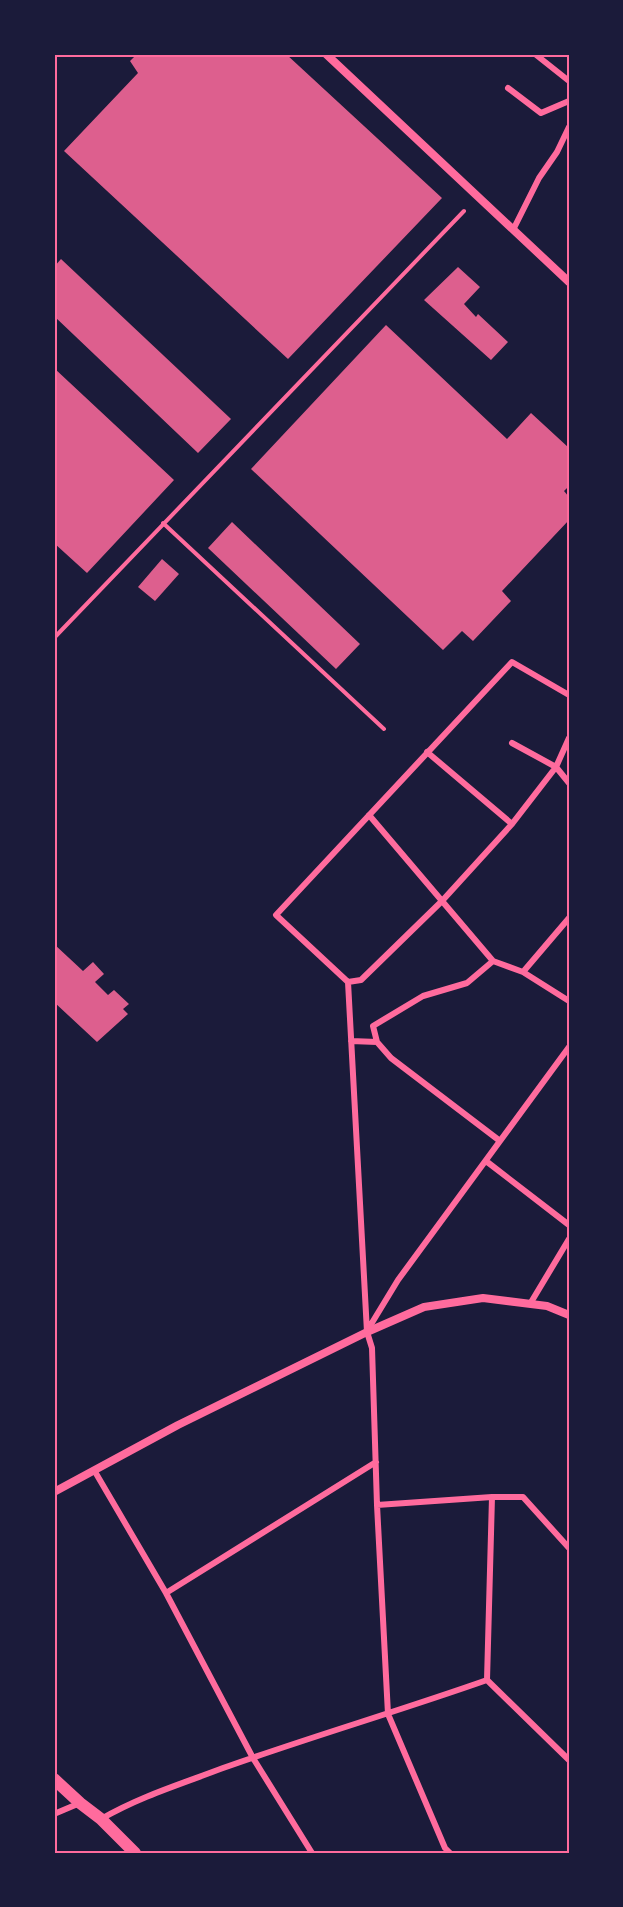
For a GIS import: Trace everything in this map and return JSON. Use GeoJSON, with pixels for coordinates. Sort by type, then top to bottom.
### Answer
{"type":"FeatureCollection","features":[{"type":"Feature","properties":{"kind":"highway"},"geometry":{"type":"LineString","coordinates":[[54,1779],[101,1819],[135,1853]]}},
{"type":"Feature","properties":{"kind":"street"},"geometry":{"type":"LineString","coordinates":[[326,54],[569,282]]}},
{"type":"Feature","properties":{"kind":"street"},"geometry":{"type":"LineString","coordinates":[[535,54],[569,81]]}},
{"type":"Feature","properties":{"kind":"street"},"geometry":{"type":"LineString","coordinates":[[508,88],[541,113],[569,101]]}},
{"type":"Feature","properties":{"kind":"street"},"geometry":{"type":"LineString","coordinates":[[513,230],[539,178],[557,152],[569,127]]}},
{"type":"Feature","properties":{"kind":"street"},"geometry":{"type":"LineString","coordinates":[[450,1853],[445,1848],[432,1820],[388,1714],[377,1505],[372,1348],[367,1332],[348,982],[276,915],[512,662],[569,695]]}},
{"type":"Feature","properties":{"kind":"street"},"geometry":{"type":"LineString","coordinates":[[348,982],[361,980],[442,901],[512,825],[556,767],[569,738]]}},
{"type":"Feature","properties":{"kind":"street"},"geometry":{"type":"LineString","coordinates":[[512,744],[556,767],[569,783]]}},
{"type":"Feature","properties":{"kind":"street"},"geometry":{"type":"LineString","coordinates":[[428,752],[512,825]]}},
{"type":"Feature","properties":{"kind":"street"},"geometry":{"type":"LineString","coordinates":[[369,815],[493,961],[523,972],[569,1001]]}},
{"type":"Feature","properties":{"kind":"street"},"geometry":{"type":"LineString","coordinates":[[523,972],[569,918]]}},
{"type":"Feature","properties":{"kind":"street"},"geometry":{"type":"LineString","coordinates":[[493,961],[467,983],[423,996],[373,1026],[377,1042],[391,1058],[501,1141]]}},
{"type":"Feature","properties":{"kind":"street"},"geometry":{"type":"LineString","coordinates":[[351,1041],[377,1042]]}},
{"type":"Feature","properties":{"kind":"street"},"geometry":{"type":"LineString","coordinates":[[367,1332],[398,1280],[569,1047]]}},
{"type":"Feature","properties":{"kind":"street"},"geometry":{"type":"LineString","coordinates":[[486,1161],[569,1225]]}},
{"type":"Feature","properties":{"kind":"street"},"geometry":{"type":"LineString","coordinates":[[530,1304],[569,1239]]}},
{"type":"Feature","properties":{"kind":"street"},"geometry":{"type":"LineString","coordinates":[[54,1492],[178,1425],[367,1332],[424,1307],[483,1298],[547,1306],[569,1315]]}},
{"type":"Feature","properties":{"kind":"street"},"geometry":{"type":"LineString","coordinates":[[166,1593],[376,1462]]}},
{"type":"Feature","properties":{"kind":"street"},"geometry":{"type":"LineString","coordinates":[[94,1470],[166,1593],[253,1758],[312,1853]]}},
{"type":"Feature","properties":{"kind":"street"},"geometry":{"type":"LineString","coordinates":[[492,1497],[487,1680],[569,1760]]}},
{"type":"Feature","properties":{"kind":"street"},"geometry":{"type":"LineString","coordinates":[[377,1505],[523,1497],[569,1548]]}},
{"type":"Feature","properties":{"kind":"street"},"geometry":{"type":"LineString","coordinates":[[562,1539],[569,1535]]}},
{"type":"Feature","properties":{"kind":"street"},"geometry":{"type":"LineString","coordinates":[[101,1819],[131,1802],[253,1758],[487,1680]]}},
{"type":"Feature","properties":{"kind":"street"},"geometry":{"type":"LineString","coordinates":[[54,1814],[80,1803]]}},
{"type":"Feature","properties":{"kind":"lane"},"geometry":{"type":"LineString","coordinates":[[54,638],[464,211]]}},
{"type":"Feature","properties":{"kind":"lane"},"geometry":{"type":"LineString","coordinates":[[164,523],[384,729]]}},
{"type":"Feature","properties":{"kind":"building"},"geometry":{"type":"Polygon","coordinates":[[[137,54],[286,54],[442,198],[288,359],[64,151],[138,73],[130,61],[137,54]]]}},
{"type":"Feature","properties":{"kind":"building"},"geometry":{"type":"Polygon","coordinates":[[[61,259],[231,419],[198,453],[54,316],[54,267],[61,259]]]}},
{"type":"Feature","properties":{"kind":"building"},"geometry":{"type":"Polygon","coordinates":[[[458,267],[480,287],[464,304],[476,317],[478,314],[508,342],[491,360],[424,300],[458,267]]]}},
{"type":"Feature","properties":{"kind":"building"},"geometry":{"type":"Polygon","coordinates":[[[386,325],[507,439],[531,413],[569,448],[569,486],[564,491],[569,497],[569,520],[502,591],[511,601],[473,641],[462,631],[443,650],[251,469],[386,325]]]}},
{"type":"Feature","properties":{"kind":"building"},"geometry":{"type":"Polygon","coordinates":[[[54,368],[174,480],[87,573],[54,543],[54,368]]]}},
{"type":"Feature","properties":{"kind":"building"},"geometry":{"type":"Polygon","coordinates":[[[232,522],[360,644],[336,669],[208,548],[232,522]]]}},
{"type":"Feature","properties":{"kind":"building"},"geometry":{"type":"Polygon","coordinates":[[[162,559],[179,574],[155,601],[138,587],[162,559]]]}},
{"type":"Feature","properties":{"kind":"building"},"geometry":{"type":"Polygon","coordinates":[[[54,944],[83,971],[93,962],[104,974],[95,982],[108,995],[114,990],[129,1004],[123,1009],[128,1014],[97,1042],[54,1002],[54,944]]]}}]}
